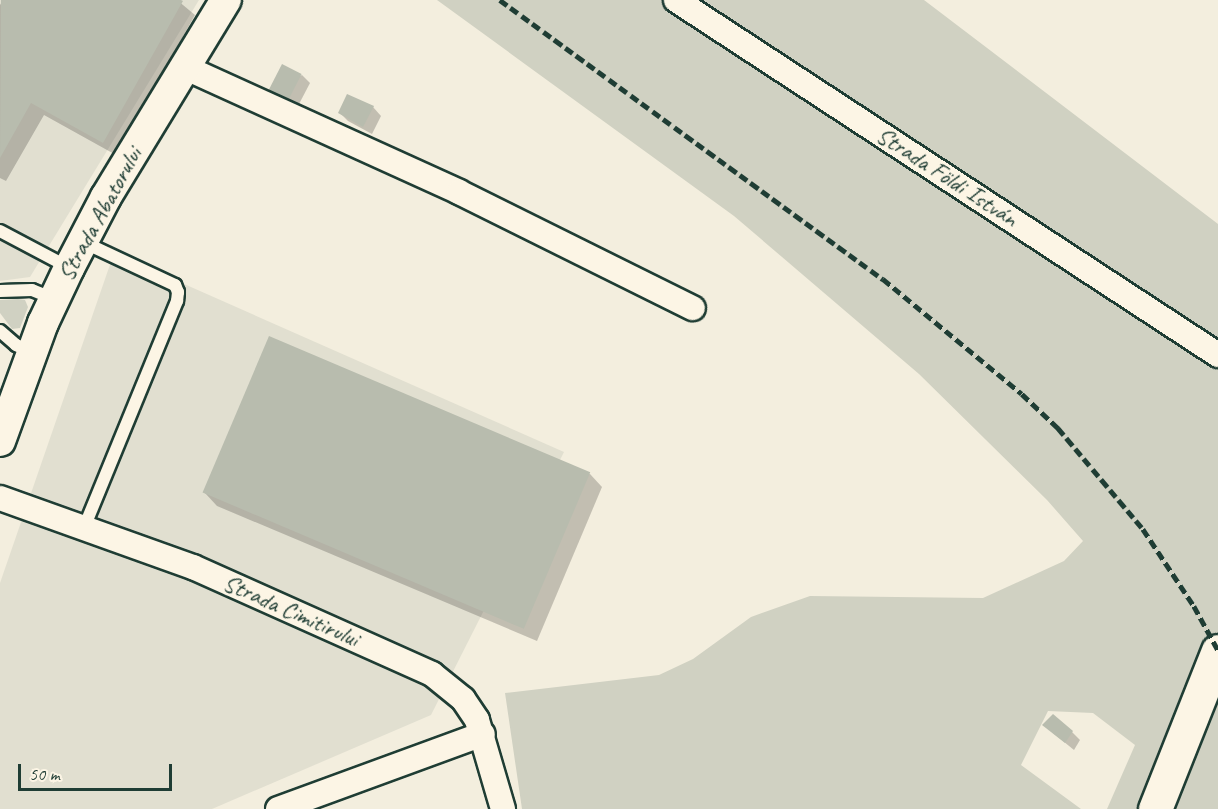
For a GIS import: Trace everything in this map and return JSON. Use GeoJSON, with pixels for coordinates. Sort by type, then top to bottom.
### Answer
{"type":"FeatureCollection","features":[{"type":"Feature","properties":{"kind":"highway"},"geometry":{"type":"LineString","coordinates":[[1155,809],[1218,651]]}},
{"type":"Feature","properties":{"kind":"highway"},"geometry":{"type":"LineString","coordinates":[[1175,763],[1179,809]]}},
{"type":"Feature","properties":{"kind":"street","name":"Strada Abatorului"},"geometry":{"type":"LineString","coordinates":[[0,441],[32,352],[69,268],[106,197],[226,0]]}},
{"type":"Feature","properties":{"kind":"street","name":"Strada Földi István"},"geometry":{"type":"LineString","coordinates":[[676,0],[1218,355]]}},
{"type":"Feature","properties":{"kind":"street"},"geometry":{"type":"LineString","coordinates":[[184,67],[459,192],[693,308]]}},
{"type":"Feature","properties":{"kind":"street","name":"Strada Cimitirului"},"geometry":{"type":"LineString","coordinates":[[0,498],[193,567],[432,674],[463,699],[483,734],[503,809]]}},
{"type":"Feature","properties":{"kind":"street"},"geometry":{"type":"LineString","coordinates":[[278,809],[483,734]]}},
{"type":"Feature","properties":{"kind":"lane"},"geometry":{"type":"LineString","coordinates":[[0,231],[69,268]]}},
{"type":"Feature","properties":{"kind":"lane"},"geometry":{"type":"LineString","coordinates":[[83,242],[175,285],[178,292],[173,311],[84,528]]}},
{"type":"Feature","properties":{"kind":"lane"},"geometry":{"type":"LineString","coordinates":[[0,291],[32,290],[54,299]]}},
{"type":"Feature","properties":{"kind":"lane"},"geometry":{"type":"LineString","coordinates":[[0,331],[16,345],[32,352]]}},
{"type":"Feature","properties":{"kind":"shaded area"},"geometry":{"type":"Polygon","coordinates":[[[0,0],[199,0],[30,277],[0,281],[0,0]]]}},
{"type":"Feature","properties":{"kind":"shaded area"},"geometry":{"type":"Polygon","coordinates":[[[437,0],[924,0],[1218,224],[1218,809],[1107,809],[1135,745],[1093,713],[1048,711],[1021,765],[1081,809],[522,809],[505,693],[659,675],[693,659],[751,617],[810,596],[983,598],[1064,561],[1083,541],[1047,500],[919,374],[734,216],[437,0]]]}},
{"type":"Feature","properties":{"kind":"shaded area"},"geometry":{"type":"Polygon","coordinates":[[[114,253],[564,452],[431,715],[212,809],[0,809],[0,583],[114,253]]]}},
{"type":"Feature","properties":{"kind":"shaded area"},"geometry":{"type":"Polygon","coordinates":[[[0,300],[25,300],[28,307],[20,328],[12,329],[0,313],[0,300]]]}},
{"type":"Feature","properties":{"kind":"building"},"geometry":{"type":"Polygon","coordinates":[[[1,0],[183,1],[103,143],[31,103],[0,158],[1,0]]]}},
{"type":"Feature","properties":{"kind":"building"},"geometry":{"type":"Polygon","coordinates":[[[282,64],[302,74],[288,100],[269,90],[282,64]]]}},
{"type":"Feature","properties":{"kind":"building"},"geometry":{"type":"Polygon","coordinates":[[[347,94],[374,106],[363,127],[338,113],[347,94]]]}},
{"type":"Feature","properties":{"kind":"building"},"geometry":{"type":"Polygon","coordinates":[[[269,336],[590,472],[524,629],[203,492],[269,336]]]}},
{"type":"Feature","properties":{"kind":"building"},"geometry":{"type":"Polygon","coordinates":[[[1053,714],[1073,731],[1065,743],[1042,725],[1053,714]]]}},
{"type":"Feature","properties":{"kind":"railway"},"geometry":{"type":"LineString","coordinates":[[500,0],[883,279],[1022,394],[1058,428],[1143,529],[1194,606],[1218,650]]}}]}
